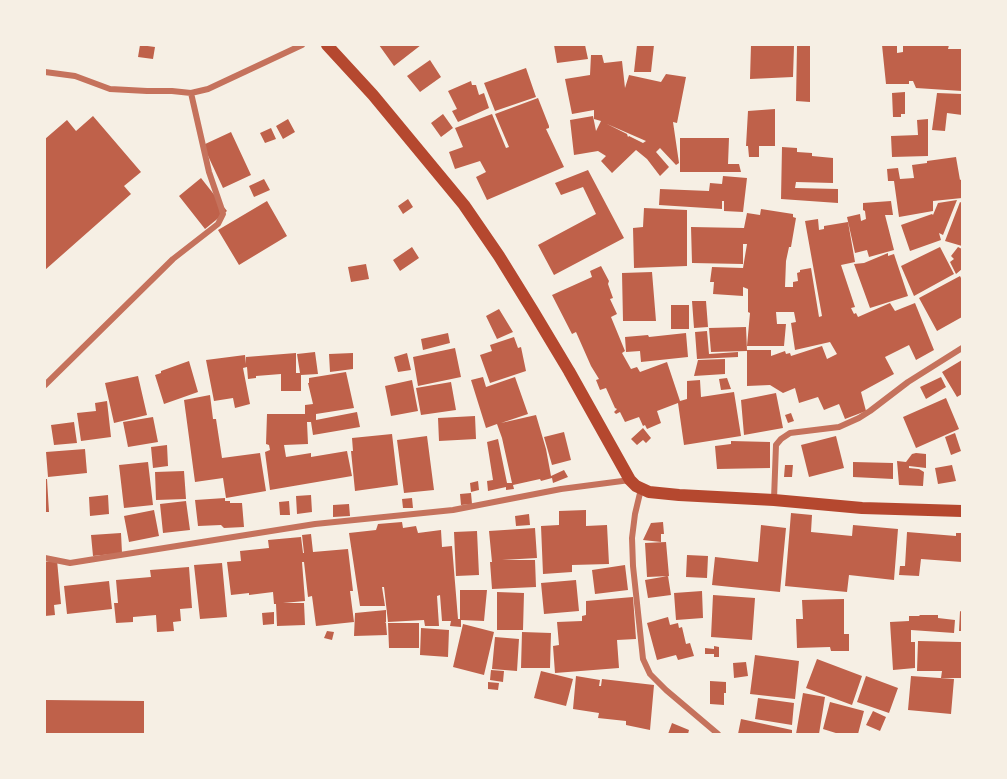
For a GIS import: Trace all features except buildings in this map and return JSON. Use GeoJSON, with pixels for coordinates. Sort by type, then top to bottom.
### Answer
{"type":"FeatureCollection","features":[{"type":"Feature","properties":{"kind":"main road"},"geometry":{"type":"LineString","coordinates":[[327,45],[373,94],[464,205],[533,311],[630,480],[640,489],[679,495],[862,508],[962,511]]}},
{"type":"Feature","properties":{"kind":"street"},"geometry":{"type":"LineString","coordinates":[[45,72],[75,76],[110,89],[191,93],[208,88],[302,45]]}},
{"type":"Feature","properties":{"kind":"street"},"geometry":{"type":"LineString","coordinates":[[45,385],[173,259],[218,224],[223,214],[208,172],[191,93]]}},
{"type":"Feature","properties":{"kind":"street"},"geometry":{"type":"LineString","coordinates":[[774,500],[776,445],[781,439],[790,433],[839,427],[859,418],[908,382],[962,348]]}},
{"type":"Feature","properties":{"kind":"street"},"geometry":{"type":"LineString","coordinates":[[45,558],[70,563],[315,524],[453,510],[561,489],[630,480]]}},
{"type":"Feature","properties":{"kind":"street"},"geometry":{"type":"LineString","coordinates":[[640,489],[632,538],[643,659],[650,674],[718,734]]}}]}
